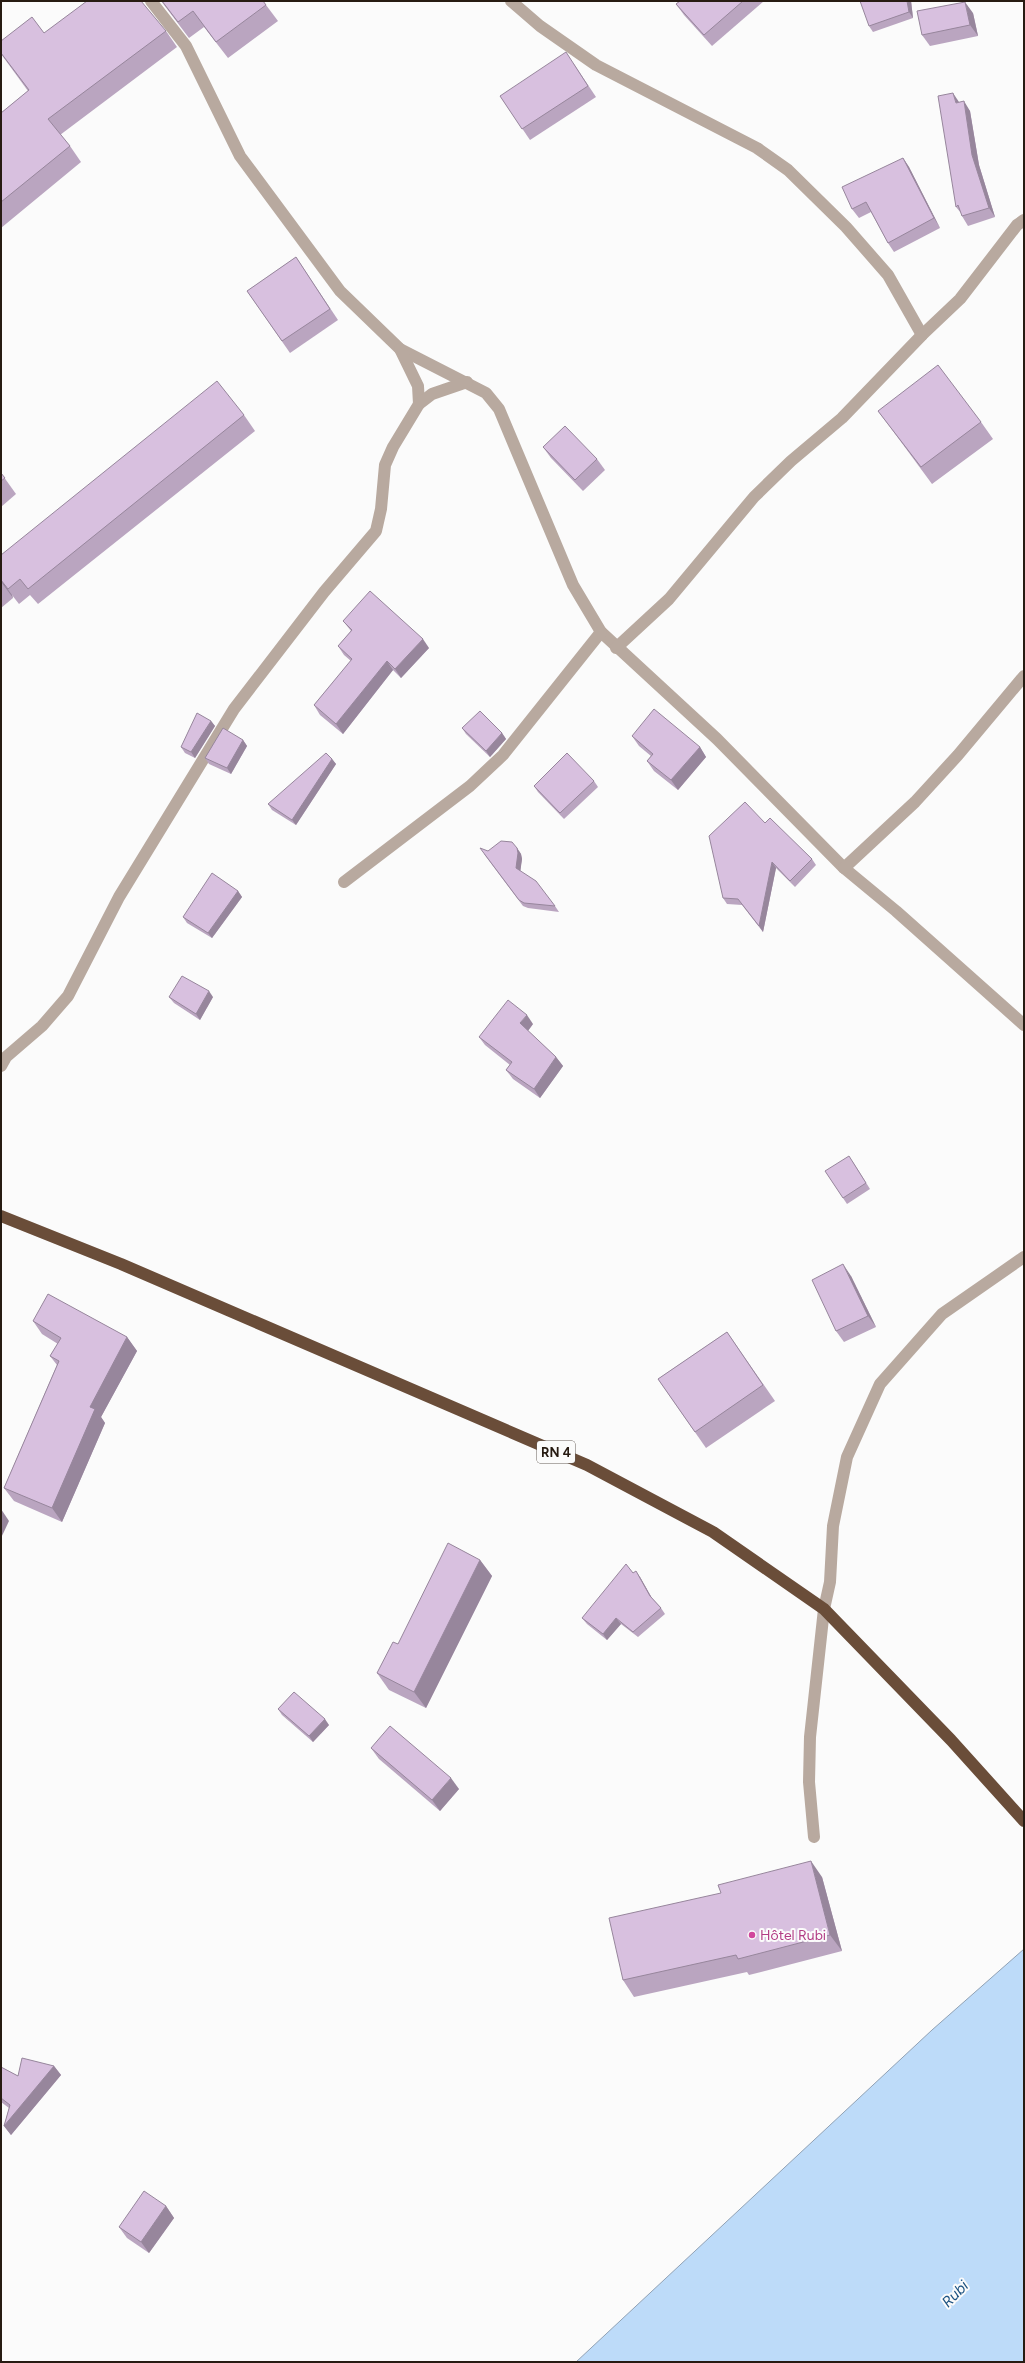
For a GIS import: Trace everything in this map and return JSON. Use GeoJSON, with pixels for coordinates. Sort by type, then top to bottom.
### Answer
{"type":"FeatureCollection","features":[{"type":"Feature","properties":{"kind":"highway","name":"RN 4"},"geometry":{"type":"LineString","coordinates":[[1,1216],[121,1264],[587,1466],[713,1532],[824,1609],[951,1740],[1024,1821]]}},
{"type":"Feature","properties":{"kind":"street"},"geometry":{"type":"LineString","coordinates":[[151,1],[186,46],[240,156],[299,238],[340,291],[400,349],[486,393],[498,409],[573,585],[600,632],[717,739],[844,868],[896,911],[1024,1025]]}},
{"type":"Feature","properties":{"kind":"street"},"geometry":{"type":"LineString","coordinates":[[511,1],[540,26],[596,65],[757,148],[788,170],[836,216],[888,275],[922,335]]}},
{"type":"Feature","properties":{"kind":"street"},"geometry":{"type":"LineString","coordinates":[[616,648],[669,598],[754,497],[791,461],[842,418],[922,335],[960,299],[979,277],[1009,235],[1024,220]]}},
{"type":"Feature","properties":{"kind":"street"},"geometry":{"type":"LineString","coordinates":[[400,349],[418,386],[419,404]]}},
{"type":"Feature","properties":{"kind":"street"},"geometry":{"type":"LineString","coordinates":[[1,1066],[6,1057],[42,1026],[64,1001],[119,897],[234,709],[315,604],[376,531],[381,509],[385,466],[393,447],[419,404],[432,394],[467,382]]}},
{"type":"Feature","properties":{"kind":"street"},"geometry":{"type":"LineString","coordinates":[[344,882],[470,786],[503,755],[600,632]]}},
{"type":"Feature","properties":{"kind":"street"},"geometry":{"type":"LineString","coordinates":[[844,868],[915,802],[958,755],[1024,676]]}},
{"type":"Feature","properties":{"kind":"street"},"geometry":{"type":"LineString","coordinates":[[814,1836],[809,1782],[810,1737],[824,1609],[830,1582],[833,1526],[847,1457],[880,1384],[942,1314],[1024,1257]]}},
{"type":"Feature","properties":{"kind":"water","name":"Rubi"},"geometry":{"type":"Polygon","coordinates":[[[1024,1949],[1024,2362],[576,2362],[932,2030],[1024,1949]]]}},
{"type":"Feature","properties":{"kind":"building"},"geometry":{"type":"Polygon","coordinates":[[[87,1],[141,1],[166,31],[48,119],[70,146],[1,202],[1,113],[29,90],[1,53],[1,41],[32,17],[44,33],[87,1]]]}},
{"type":"Feature","properties":{"kind":"building"},"geometry":{"type":"Polygon","coordinates":[[[162,1],[263,1],[266,5],[216,42],[193,11],[178,22],[162,1]]]}},
{"type":"Feature","properties":{"kind":"building"},"geometry":{"type":"Polygon","coordinates":[[[680,1],[743,1],[704,35],[676,4],[680,1]]]}},
{"type":"Feature","properties":{"kind":"building"},"geometry":{"type":"Polygon","coordinates":[[[860,1],[907,1],[909,12],[869,26],[860,1]]]}},
{"type":"Feature","properties":{"kind":"building"},"geometry":{"type":"Polygon","coordinates":[[[965,2],[970,25],[922,35],[917,11],[965,2]]]}},
{"type":"Feature","properties":{"kind":"building"},"geometry":{"type":"Polygon","coordinates":[[[566,52],[588,86],[522,129],[500,96],[566,52]]]}},
{"type":"Feature","properties":{"kind":"building"},"geometry":{"type":"Polygon","coordinates":[[[953,93],[956,103],[964,101],[972,155],[989,208],[962,216],[958,205],[956,207],[938,96],[953,93]]]}},
{"type":"Feature","properties":{"kind":"building"},"geometry":{"type":"Polygon","coordinates":[[[903,158],[934,218],[888,243],[866,202],[852,209],[842,187],[903,158]]]}},
{"type":"Feature","properties":{"kind":"building"},"geometry":{"type":"Polygon","coordinates":[[[296,257],[330,309],[282,341],[247,291],[296,257]]]}},
{"type":"Feature","properties":{"kind":"building"},"geometry":{"type":"Polygon","coordinates":[[[938,365],[981,422],[921,467],[878,411],[938,365]]]}},
{"type":"Feature","properties":{"kind":"building"},"geometry":{"type":"Polygon","coordinates":[[[217,381],[244,415],[28,589],[20,579],[8,589],[1,580],[1,555],[217,381]]]}},
{"type":"Feature","properties":{"kind":"building"},"geometry":{"type":"Polygon","coordinates":[[[565,426],[597,459],[575,480],[543,447],[565,426]]]}},
{"type":"Feature","properties":{"kind":"building"},"geometry":{"type":"Polygon","coordinates":[[[1,473],[5,478],[1,481],[1,473]]]}},
{"type":"Feature","properties":{"kind":"building"},"geometry":{"type":"Polygon","coordinates":[[[370,591],[423,639],[395,669],[387,661],[336,724],[314,705],[352,659],[338,646],[352,630],[343,621],[370,591]]]}},
{"type":"Feature","properties":{"kind":"building"},"geometry":{"type":"Polygon","coordinates":[[[654,709],[700,747],[671,780],[647,761],[653,754],[632,736],[654,709]]]}},
{"type":"Feature","properties":{"kind":"building"},"geometry":{"type":"Polygon","coordinates":[[[480,711],[502,733],[486,751],[462,728],[480,711]]]}},
{"type":"Feature","properties":{"kind":"building"},"geometry":{"type":"Polygon","coordinates":[[[197,713],[211,721],[191,752],[181,747],[197,713]]]}},
{"type":"Feature","properties":{"kind":"building"},"geometry":{"type":"Polygon","coordinates":[[[223,728],[243,740],[227,768],[205,758],[223,728]]]}},
{"type":"Feature","properties":{"kind":"building"},"geometry":{"type":"Polygon","coordinates":[[[326,753],[332,759],[292,820],[268,804],[326,753]]]}},
{"type":"Feature","properties":{"kind":"building"},"geometry":{"type":"Polygon","coordinates":[[[567,753],[594,781],[560,813],[534,786],[567,753]]]}},
{"type":"Feature","properties":{"kind":"building"},"geometry":{"type":"Polygon","coordinates":[[[745,802],[765,823],[770,818],[812,859],[790,881],[772,862],[759,926],[738,899],[723,898],[709,836],[745,802]]]}},
{"type":"Feature","properties":{"kind":"building"},"geometry":{"type":"Polygon","coordinates":[[[501,841],[512,842],[517,848],[518,853],[516,868],[536,881],[555,906],[524,903],[519,900],[480,848],[488,851],[501,841]]]}},
{"type":"Feature","properties":{"kind":"building"},"geometry":{"type":"Polygon","coordinates":[[[212,873],[238,891],[208,933],[183,917],[212,873]]]}},
{"type":"Feature","properties":{"kind":"building"},"geometry":{"type":"Polygon","coordinates":[[[182,976],[209,991],[196,1014],[169,997],[182,976]]]}},
{"type":"Feature","properties":{"kind":"building"},"geometry":{"type":"Polygon","coordinates":[[[508,1000],[527,1015],[520,1023],[556,1057],[534,1089],[506,1070],[512,1062],[479,1037],[508,1000]]]}},
{"type":"Feature","properties":{"kind":"building"},"geometry":{"type":"Polygon","coordinates":[[[849,1156],[866,1183],[843,1198],[825,1171],[849,1156]]]}},
{"type":"Feature","properties":{"kind":"building"},"geometry":{"type":"Polygon","coordinates":[[[843,1264],[868,1316],[836,1331],[812,1280],[843,1264]]]}},
{"type":"Feature","properties":{"kind":"building"},"geometry":{"type":"Polygon","coordinates":[[[48,1294],[127,1337],[90,1407],[95,1409],[52,1508],[4,1488],[59,1361],[50,1356],[61,1338],[33,1321],[48,1294]]]}},
{"type":"Feature","properties":{"kind":"building"},"geometry":{"type":"Polygon","coordinates":[[[727,1332],[763,1385],[695,1432],[658,1379],[727,1332]]]}},
{"type":"Feature","properties":{"kind":"building"},"geometry":{"type":"Polygon","coordinates":[[[448,1543],[480,1560],[414,1692],[377,1673],[393,1642],[398,1644],[448,1543]]]}},
{"type":"Feature","properties":{"kind":"building"},"geometry":{"type":"Polygon","coordinates":[[[626,1564],[633,1573],[636,1571],[650,1596],[661,1608],[633,1632],[616,1618],[603,1634],[582,1618],[626,1564]]]}},
{"type":"Feature","properties":{"kind":"building"},"geometry":{"type":"Polygon","coordinates":[[[294,1692],[325,1719],[309,1736],[278,1709],[294,1692]]]}},
{"type":"Feature","properties":{"kind":"building"},"geometry":{"type":"Polygon","coordinates":[[[390,1726],[451,1778],[432,1800],[371,1748],[390,1726]]]}},
{"type":"Feature","properties":{"kind":"building"},"geometry":{"type":"Polygon","coordinates":[[[811,1861],[830,1935],[738,1959],[736,1955],[623,1980],[609,1918],[721,1893],[718,1885],[811,1861]]]}},
{"type":"Feature","properties":{"kind":"building"},"geometry":{"type":"Polygon","coordinates":[[[22,2058],[54,2066],[4,2126],[10,2105],[1,2098],[1,2067],[18,2076],[22,2058]]]}},
{"type":"Feature","properties":{"kind":"building"},"geometry":{"type":"Polygon","coordinates":[[[144,2191],[166,2206],[141,2242],[119,2227],[144,2191]]]}},
{"type":"Feature","properties":{"kind":"place","name":"Hôtel Rubi"},"geometry":{"type":"Point","coordinates":[752,1935]}}]}
